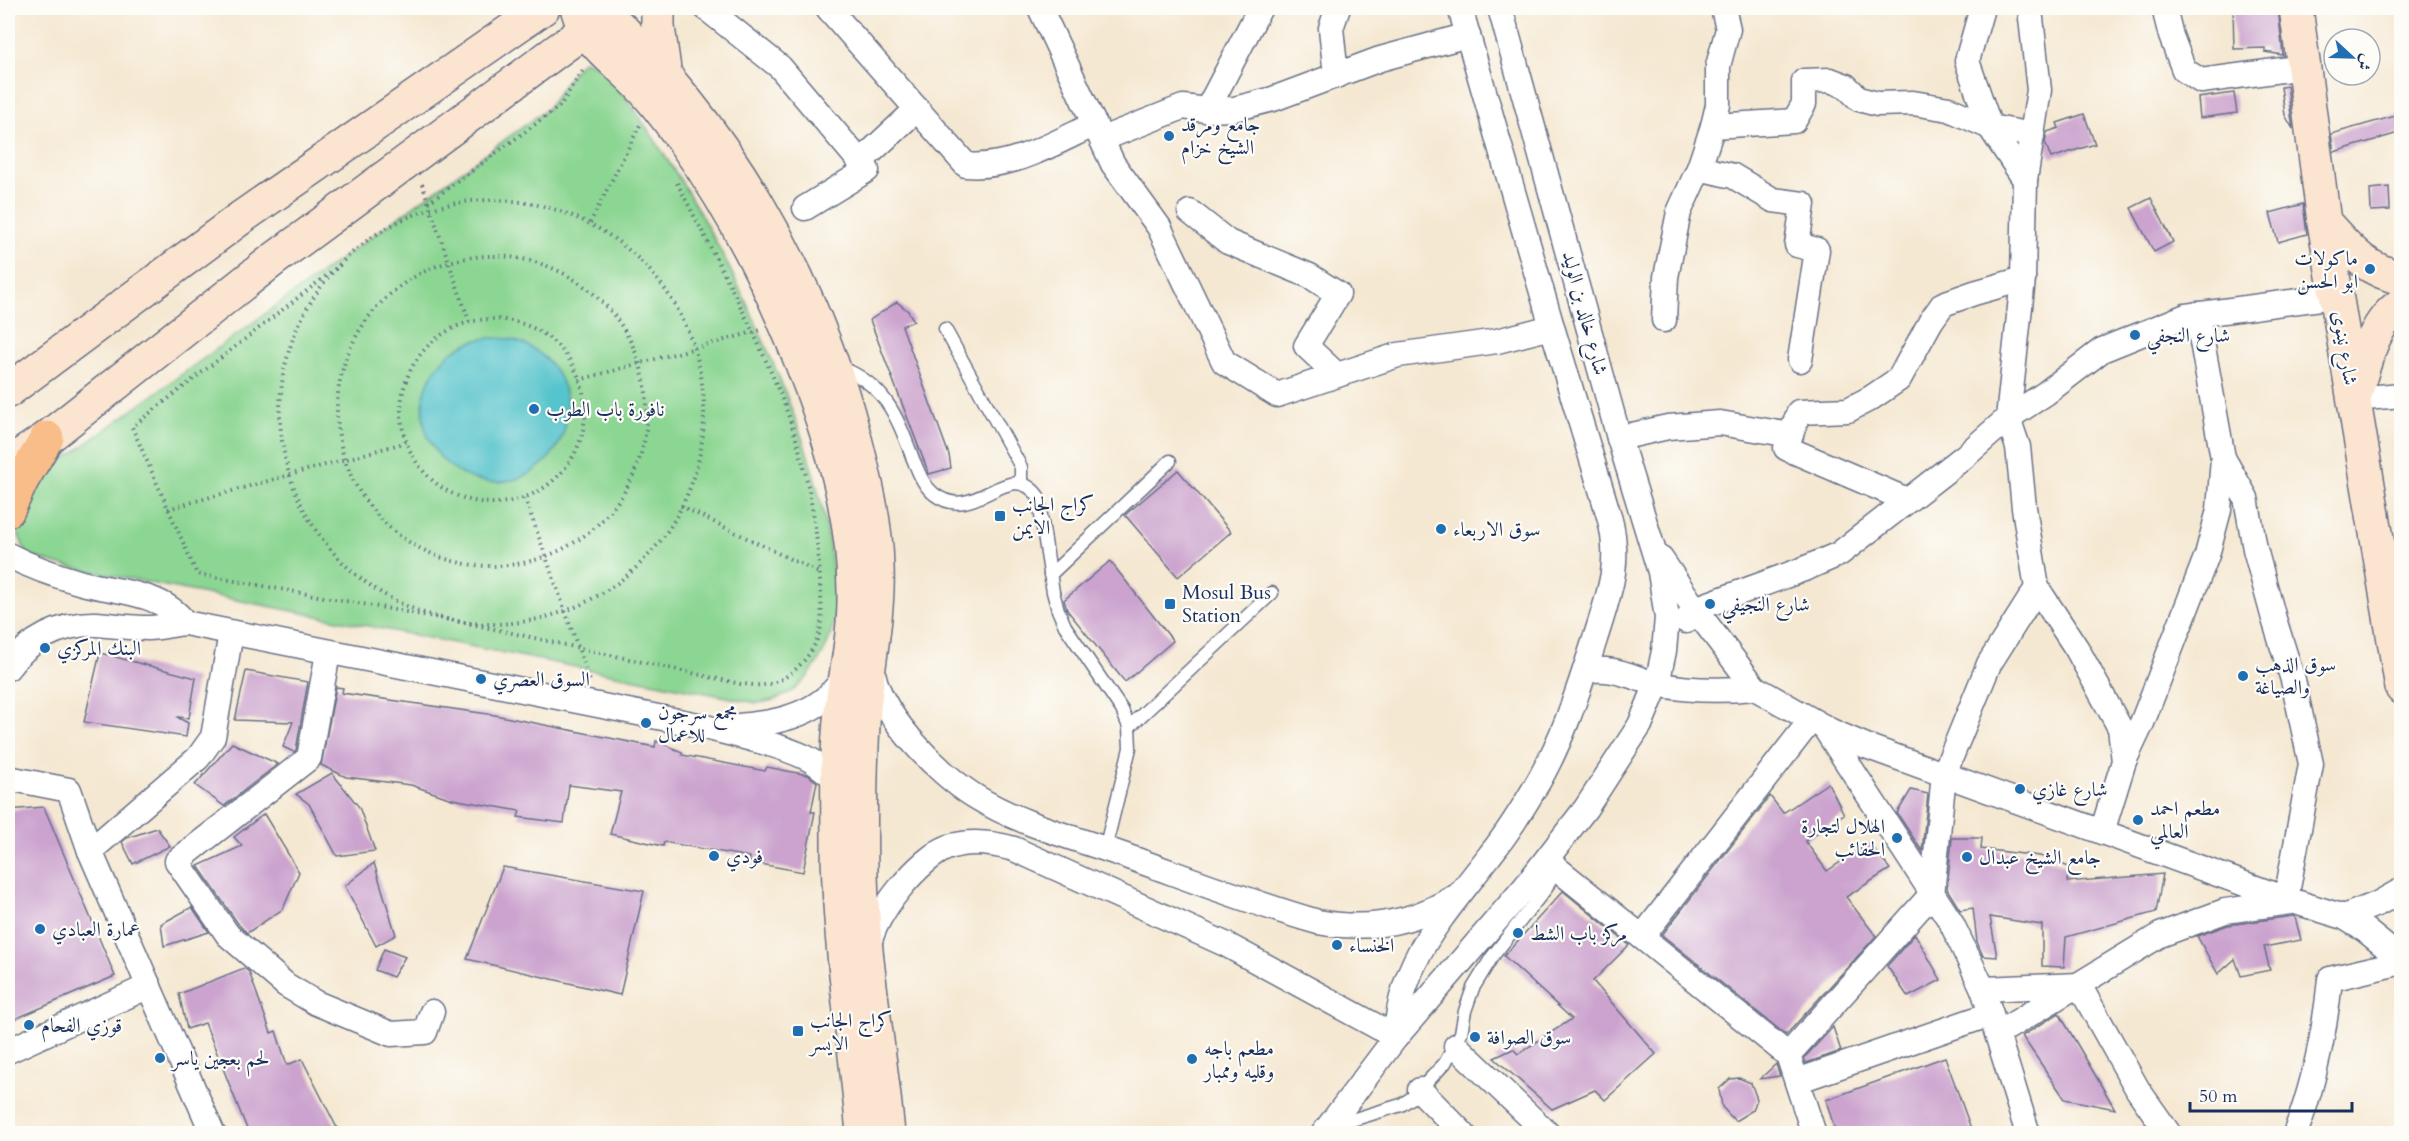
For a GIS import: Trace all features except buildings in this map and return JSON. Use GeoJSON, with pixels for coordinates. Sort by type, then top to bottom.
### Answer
{"type":"FeatureCollection","features":[{"type":"Feature","properties":{"kind":"main road"},"geometry":{"type":"LineString","coordinates":[[8,391],[242,217],[543,8]]}},
{"type":"Feature","properties":{"kind":"main road"},"geometry":{"type":"LineString","coordinates":[[647,106],[660,44],[658,8]]}},
{"type":"Feature","properties":{"kind":"main road","name":"شارع نينوى"},"geometry":{"type":"LineString","coordinates":[[2296,8],[2324,222],[2354,399],[2397,627],[2402,688]]}},
{"type":"Feature","properties":{"kind":"main road"},"geometry":{"type":"LineString","coordinates":[[592,15],[593,41],[647,106],[687,144],[725,204],[764,278],[797,354],[824,428],[836,470],[851,544],[855,589],[854,617],[841,712],[840,912],[863,1134]]}},
{"type":"Feature","properties":{"kind":"main road"},"geometry":{"type":"LineString","coordinates":[[8,464],[47,438],[273,260],[414,158],[592,15]]}},
{"type":"Feature","properties":{"kind":"main road"},"geometry":{"type":"LineString","coordinates":[[647,106],[724,151],[775,233],[797,275],[833,364],[860,458],[875,534],[878,592],[864,711],[861,877],[868,961],[888,1134]]}},
{"type":"Feature","properties":{"kind":"main road"},"geometry":{"type":"LineString","coordinates":[[2324,222],[2360,261],[2380,272],[2402,278]]}},
{"type":"Feature","properties":{"kind":"main road"},"geometry":{"type":"LineString","coordinates":[[2354,399],[2367,353],[2379,327],[2387,316],[2402,304]]}},
{"type":"Feature","properties":{"kind":"main road"},"geometry":{"type":"LineString","coordinates":[[8,510],[22,480],[47,438]]}},
{"type":"Feature","properties":{"kind":"street"},"geometry":{"type":"LineString","coordinates":[[706,8],[780,66],[867,170],[805,208]]}},
{"type":"Feature","properties":{"kind":"street"},"geometry":{"type":"LineString","coordinates":[[828,8],[966,165],[986,167],[1013,161],[1183,107],[1207,110],[1234,109],[1273,99],[1380,59],[1468,35]]}},
{"type":"Feature","properties":{"kind":"street"},"geometry":{"type":"LineString","coordinates":[[1040,8],[1113,164],[1159,227],[1224,362],[1277,395],[1398,355],[1497,341],[1552,327]]}},
{"type":"Feature","properties":{"kind":"street"},"geometry":{"type":"LineString","coordinates":[[1207,110],[1260,8]]}},
{"type":"Feature","properties":{"kind":"street"},"geometry":{"type":"LineString","coordinates":[[1336,76],[1330,28],[1338,8]]}},
{"type":"Feature","properties":{"kind":"street"},"geometry":{"type":"LineString","coordinates":[[868,961],[870,938],[877,920],[908,880],[946,848],[965,843],[993,844],[1014,849],[1189,927],[1270,968],[1396,1037],[1400,1002],[1411,968],[1428,937],[1491,855],[1535,788],[1570,716],[1614,576],[1615,545],[1609,516],[1460,8]]}},
{"type":"Feature","properties":{"kind":"street","name":"شارع خالد بن الوليد"},"geometry":{"type":"LineString","coordinates":[[1326,1131],[1396,1037],[1556,858],[1640,725],[1657,684],[1664,651],[1667,618],[1660,572],[1619,438],[1500,8]]}},
{"type":"Feature","properties":{"kind":"street"},"geometry":{"type":"LineString","coordinates":[[1665,320],[1666,277],[1679,212],[1699,168],[1718,105],[1718,66],[1728,29],[1723,8]]}},
{"type":"Feature","properties":{"kind":"street"},"geometry":{"type":"LineString","coordinates":[[1982,8],[1977,33],[1967,61],[1990,127],[2025,180]]}},
{"type":"Feature","properties":{"kind":"street"},"geometry":{"type":"LineString","coordinates":[[2164,8],[2171,36],[2184,70],[2201,81],[2304,67]]}},
{"type":"Feature","properties":{"kind":"street"},"geometry":{"type":"LineString","coordinates":[[2031,18],[2039,90],[2025,180],[2023,279],[2008,418],[2018,447],[2024,508],[2037,588],[2077,649],[2120,728],[2124,761]]}},
{"type":"Feature","properties":{"kind":"street"},"geometry":{"type":"LineString","coordinates":[[1713,126],[1794,121],[1804,104],[1804,81],[1830,80],[1846,86],[1859,99],[1877,104],[1913,103],[1949,109],[1990,127],[2032,135]]}},
{"type":"Feature","properties":{"kind":"street"},"geometry":{"type":"LineString","coordinates":[[860,162],[916,109]]}},
{"type":"Feature","properties":{"kind":"street"},"geometry":{"type":"LineString","coordinates":[[1699,168],[1733,176],[1773,200],[1803,204],[1797,245],[1817,250],[1800,360]]}},
{"type":"Feature","properties":{"kind":"street"},"geometry":{"type":"LineString","coordinates":[[1190,212],[1228,242],[1310,276],[1338,294],[1306,346],[1338,375]]}},
{"type":"Feature","properties":{"kind":"street"},"geometry":{"type":"LineString","coordinates":[[1907,500],[1786,448],[1799,412],[1848,410],[1899,379],[1943,304],[2023,279]]}},
{"type":"Feature","properties":{"kind":"street"},"geometry":{"type":"LineString","coordinates":[[1664,651],[1695,609],[1839,554],[1965,456],[2008,418],[2046,393],[2102,350],[2186,316],[2336,296]]}},
{"type":"Feature","properties":{"kind":"street"},"geometry":{"type":"LineString","coordinates":[[2103,832],[2124,761],[2150,702],[2207,555],[2219,510],[2223,458],[2197,314]]}},
{"type":"Feature","properties":{"kind":"street"},"geometry":{"type":"LineString","coordinates":[[2354,399],[2402,395]]}},
{"type":"Feature","properties":{"kind":"street"},"geometry":{"type":"LineString","coordinates":[[1619,438],[1668,427],[1720,423],[1791,435]]}},
{"type":"Feature","properties":{"kind":"street"},"geometry":{"type":"LineString","coordinates":[[2223,458],[2246,498],[2255,549],[2293,680],[2311,764],[2291,900]]}},
{"type":"Feature","properties":{"kind":"street"},"geometry":{"type":"LineString","coordinates":[[1653,547],[1695,609],[1755,688],[1817,724],[1866,746],[2291,900],[2344,917],[2366,930],[2402,961]]}},
{"type":"Feature","properties":{"kind":"street"},"geometry":{"type":"LineString","coordinates":[[8,555],[60,576],[160,602],[178,613],[185,623]]}},
{"type":"Feature","properties":{"kind":"street"},"geometry":{"type":"LineString","coordinates":[[1788,1055],[1932,894],[1944,774],[1989,664],[2037,588]]}},
{"type":"Feature","properties":{"kind":"street"},"geometry":{"type":"LineString","coordinates":[[8,668],[32,643],[70,626],[98,624],[149,628],[185,623],[698,725],[782,748],[807,758],[839,782]]}},
{"type":"Feature","properties":{"kind":"street"},"geometry":{"type":"LineString","coordinates":[[90,851],[198,758],[213,737],[231,633]]}},
{"type":"Feature","properties":{"kind":"street"},"geometry":{"type":"LineString","coordinates":[[872,649],[873,672],[880,692],[894,717],[930,760],[952,780],[1000,810],[1298,916],[1338,926],[1381,926],[1401,922],[1440,906],[1458,895]]}},
{"type":"Feature","properties":{"kind":"street"},"geometry":{"type":"LineString","coordinates":[[328,653],[309,758],[177,861],[228,935],[286,985],[316,1003],[392,1034],[425,1032],[432,1012]]}},
{"type":"Feature","properties":{"kind":"street"},"geometry":{"type":"LineString","coordinates":[[1585,671],[1606,669],[1657,684],[1703,690],[1755,688]]}},
{"type":"Feature","properties":{"kind":"street"},"geometry":{"type":"LineString","coordinates":[[698,725],[753,726],[778,721],[817,704],[833,692],[847,671]]}},
{"type":"Feature","properties":{"kind":"street"},"geometry":{"type":"LineString","coordinates":[[1817,724],[1951,922],[1983,989],[2028,1134]]}},
{"type":"Feature","properties":{"kind":"street"},"geometry":{"type":"LineString","coordinates":[[1642,937],[1817,724]]}},
{"type":"Feature","properties":{"kind":"street"},"geometry":{"type":"LineString","coordinates":[[8,778],[69,790],[90,851],[213,1134]]}},
{"type":"Feature","properties":{"kind":"street"},"geometry":{"type":"LineString","coordinates":[[1556,858],[1642,937],[1788,1055],[1814,1134]]}},
{"type":"Feature","properties":{"kind":"street"},"geometry":{"type":"LineString","coordinates":[[2344,917],[2379,903],[2402,890]]}},
{"type":"Feature","properties":{"kind":"street"},"geometry":{"type":"LineString","coordinates":[[1797,1082],[1994,1024],[2079,985],[2160,935],[2225,911],[2291,900]]}},
{"type":"Feature","properties":{"kind":"street"},"geometry":{"type":"LineString","coordinates":[[2295,1134],[2317,1062],[2330,980],[2402,961]]}},
{"type":"Feature","properties":{"kind":"street"},"geometry":{"type":"LineString","coordinates":[[1983,989],[2079,985]]}},
{"type":"Feature","properties":{"kind":"street"},"geometry":{"type":"LineString","coordinates":[[2079,985],[2138,1090],[2169,1134]]}},
{"type":"Feature","properties":{"kind":"street"},"geometry":{"type":"LineString","coordinates":[[8,1051],[149,986]]}},
{"type":"Feature","properties":{"kind":"street"},"geometry":{"type":"LineString","coordinates":[[1456,1046],[1548,1134]]}},
{"type":"Feature","properties":{"kind":"street"},"geometry":{"type":"LineString","coordinates":[[1420,1090],[1463,1134]]}},
{"type":"Feature","properties":{"kind":"lane"},"geometry":{"type":"LineString","coordinates":[[945,329],[1021,467],[1021,483]]}},
{"type":"Feature","properties":{"kind":"lane"},"geometry":{"type":"LineString","coordinates":[[833,364],[862,378],[886,399],[895,412],[922,481],[938,497],[959,503],[970,502],[1007,484],[1021,483],[1034,490],[1040,502],[1053,592],[1065,626],[1122,710],[1129,727],[1130,748],[1105,849]]}},
{"type":"Feature","properties":{"kind":"lane"},"geometry":{"type":"LineString","coordinates":[[1050,575],[1170,461]]}},
{"type":"Feature","properties":{"kind":"lane"},"geometry":{"type":"LineString","coordinates":[[1129,727],[1272,593]]}},
{"type":"Feature","properties":{"kind":"lane"},"geometry":{"type":"LineString","coordinates":[[1326,1131],[1401,1105],[1420,1090],[1444,1063],[1456,1046],[1473,988],[1492,957],[1547,887],[1556,858]]}},
{"type":"Feature","properties":{"kind":"path"},"geometry":{"type":"LineString","coordinates":[[428,203],[560,106],[584,69],[588,71]]}},
{"type":"Feature","properties":{"kind":"path"},"geometry":{"type":"LineString","coordinates":[[645,137],[647,106]]}},
{"type":"Feature","properties":{"kind":"path"},"geometry":{"type":"LineString","coordinates":[[590,224],[647,106]]}},
{"type":"Feature","properties":{"kind":"path"},"geometry":{"type":"LineString","coordinates":[[414,158],[469,321]]}},
{"type":"Feature","properties":{"kind":"path"},"geometry":{"type":"LineString","coordinates":[[340,265],[312,303],[298,328],[286,364],[281,401],[282,439],[290,476],[306,513],[329,547],[357,576],[390,599],[428,614],[741,684],[764,685],[780,680],[795,669],[809,654],[819,633],[822,613],[819,549],[803,463],[780,393],[734,293],[671,172]]}},
{"type":"Feature","properties":{"kind":"path"},"geometry":{"type":"LineString","coordinates":[[474,200],[511,200],[548,207],[590,224],[616,239],[645,264],[669,293],[687,327],[694,348],[699,365],[704,405],[701,446],[691,485],[674,521],[650,554],[620,582],[585,603],[547,617],[507,624],[467,623],[197,574],[132,427],[340,265],[368,240],[399,222],[430,210],[474,200]]}},
{"type":"Feature","properties":{"kind":"path"},"geometry":{"type":"LineString","coordinates":[[477,257],[507,257],[545,265],[579,282],[605,307],[626,333],[640,364],[648,422],[641,456],[627,492],[603,520],[568,545],[545,555],[529,561],[495,565],[458,562],[425,551],[396,533],[369,507],[351,480],[336,414],[339,377],[351,343],[368,315],[388,295],[413,279],[448,263],[477,257]]}},
{"type":"Feature","properties":{"kind":"path"},"geometry":{"type":"LineString","coordinates":[[500,319],[531,326],[557,344],[575,368],[579,380],[585,398],[584,429],[572,459],[552,482],[525,498],[499,503],[472,501],[448,491],[427,475],[411,453],[403,428],[401,402],[408,376],[422,353],[441,335],[469,321],[500,319]]}},
{"type":"Feature","properties":{"kind":"path"},"geometry":{"type":"LineString","coordinates":[[579,380],[730,339]]}},
{"type":"Feature","properties":{"kind":"path"},"geometry":{"type":"LineString","coordinates":[[168,509],[407,442]]}},
{"type":"Feature","properties":{"kind":"path"},"geometry":{"type":"LineString","coordinates":[[525,498],[599,706]]}},
{"type":"Feature","properties":{"kind":"path"},"geometry":{"type":"LineString","coordinates":[[681,506],[855,589]]}},
{"type":"Feature","properties":{"kind":"green space"},"geometry":{"type":"Polygon","coordinates":[[[584,61],[600,68],[609,77],[651,134],[694,202],[733,274],[756,324],[788,399],[806,450],[827,529],[834,578],[835,615],[830,637],[824,650],[808,676],[796,688],[782,697],[757,703],[60,565],[28,555],[20,540],[15,516],[19,500],[30,485],[546,110],[570,75],[584,61]]]}},
{"type":"Feature","properties":{"kind":"water"},"geometry":{"type":"Polygon","coordinates":[[[495,338],[523,343],[546,359],[562,382],[567,410],[562,438],[546,461],[523,477],[495,482],[467,477],[444,461],[428,438],[423,410],[428,382],[444,359],[467,343],[495,338]]]}},
{"type":"Feature","properties":{"kind":"place","name":"جامع ومرقد الشيخ خزام"},"geometry":{"type":"Point","coordinates":[1169,136]}},
{"type":"Feature","properties":{"kind":"place","name":"ماكولات ابو الحسن"},"geometry":{"type":"Point","coordinates":[2370,269]}},
{"type":"Feature","properties":{"kind":"place","name":"شارع النجفي"},"geometry":{"type":"Point","coordinates":[2135,335]}},
{"type":"Feature","properties":{"kind":"place","name":"نافورة باب الطوب"},"geometry":{"type":"Point","coordinates":[534,409]}},
{"type":"Feature","properties":{"kind":"place","name":"كراج الجانب الايمن"},"geometry":{"type":"Point","coordinates":[1000,516]}},
{"type":"Feature","properties":{"kind":"place","name":"سوق الاربعاء"},"geometry":{"type":"Point","coordinates":[1441,529]}},
{"type":"Feature","properties":{"kind":"place","name":"Mosul Bus Station"},"geometry":{"type":"Point","coordinates":[1170,604]}},
{"type":"Feature","properties":{"kind":"place","name":"شارع النجيفي"},"geometry":{"type":"Point","coordinates":[1710,604]}},
{"type":"Feature","properties":{"kind":"place","name":"البنك المركزي"},"geometry":{"type":"Point","coordinates":[45,648]}},
{"type":"Feature","properties":{"kind":"place","name":"سوق الذهب والصياغة"},"geometry":{"type":"Point","coordinates":[2243,676]}},
{"type":"Feature","properties":{"kind":"place","name":"السوق العصري"},"geometry":{"type":"Point","coordinates":[481,679]}},
{"type":"Feature","properties":{"kind":"place","name":"مجمع سرجون للاعمال"},"geometry":{"type":"Point","coordinates":[646,723]}},
{"type":"Feature","properties":{"kind":"place","name":"شارع غازي"},"geometry":{"type":"Point","coordinates":[2020,789]}},
{"type":"Feature","properties":{"kind":"place","name":"مطعم احمد العالمي"},"geometry":{"type":"Point","coordinates":[2138,820]}},
{"type":"Feature","properties":{"kind":"place","name":"الهلال لتجارة الحقائب"},"geometry":{"type":"Point","coordinates":[1897,838]}},
{"type":"Feature","properties":{"kind":"place","name":"فودي"},"geometry":{"type":"Point","coordinates":[714,856]}},
{"type":"Feature","properties":{"kind":"place","name":"جامع الشيخ عبدال"},"geometry":{"type":"Point","coordinates":[1967,857]}},
{"type":"Feature","properties":{"kind":"place","name":"عمارة العبادي"},"geometry":{"type":"Point","coordinates":[40,929]}},
{"type":"Feature","properties":{"kind":"place","name":"مركز باب الشط"},"geometry":{"type":"Point","coordinates":[1518,933]}},
{"type":"Feature","properties":{"kind":"place","name":"الخنساء"},"geometry":{"type":"Point","coordinates":[1337,945]}},
{"type":"Feature","properties":{"kind":"place","name":"قوزي الفحام"},"geometry":{"type":"Point","coordinates":[29,1025]}},
{"type":"Feature","properties":{"kind":"place","name":"كراج الجانب الايسر"},"geometry":{"type":"Point","coordinates":[798,1031]}},
{"type":"Feature","properties":{"kind":"place","name":"سوق الصوافة"},"geometry":{"type":"Point","coordinates":[1475,1037]}},
{"type":"Feature","properties":{"kind":"place","name":"لحم بعجين ياسر"},"geometry":{"type":"Point","coordinates":[160,1058]}},
{"type":"Feature","properties":{"kind":"place","name":"مطعم باجه وقليه وممبار"},"geometry":{"type":"Point","coordinates":[1192,1059]}}]}
